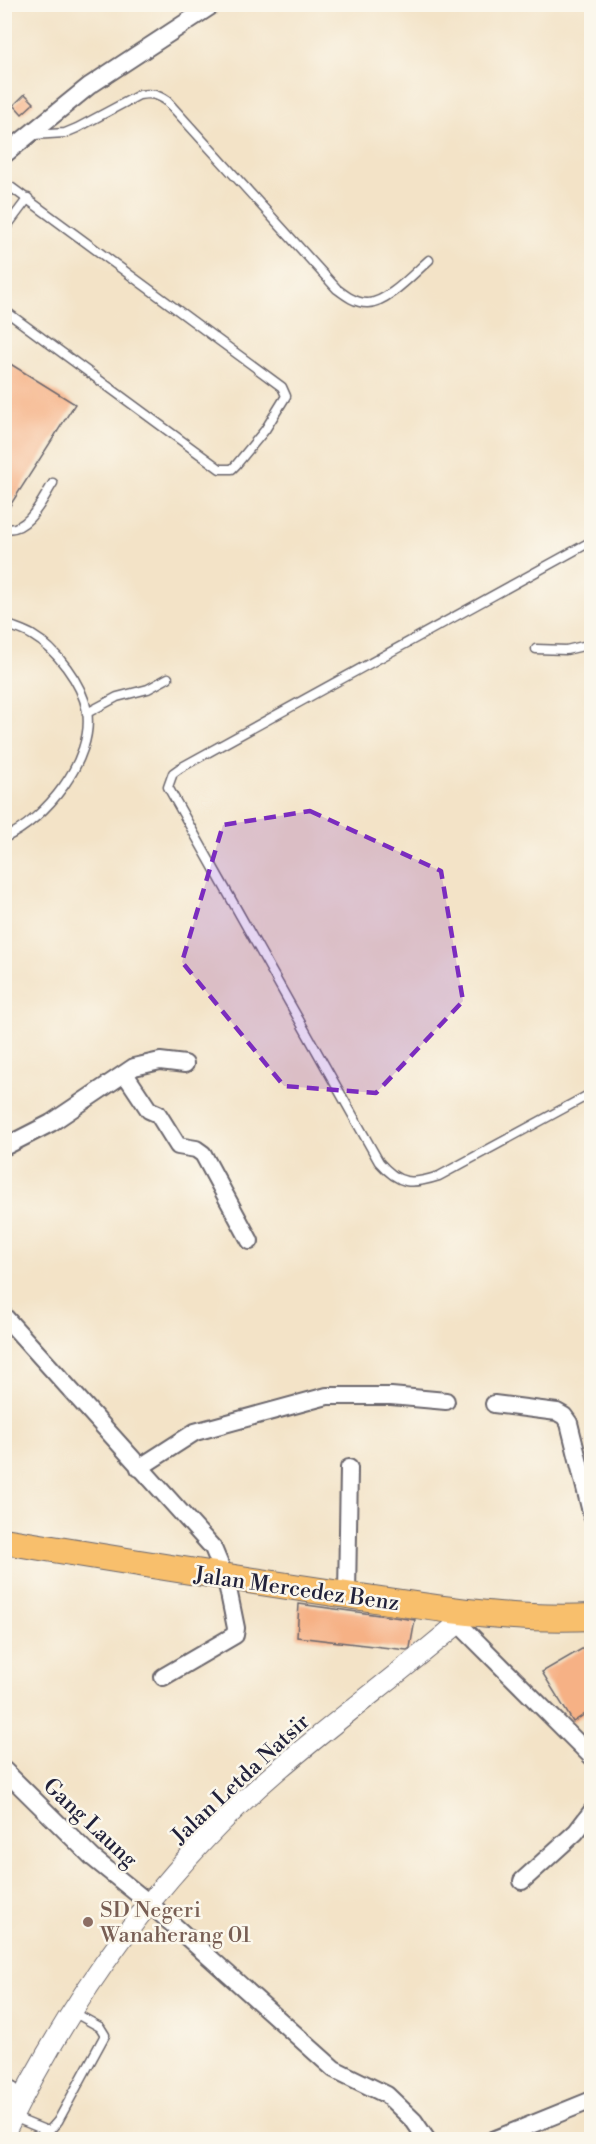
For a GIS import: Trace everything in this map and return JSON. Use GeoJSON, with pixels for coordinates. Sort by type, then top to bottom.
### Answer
{"type":"FeatureCollection","features":[{"type":"Feature","properties":{"kind":"main road","name":"Jalan Mercedez Benz"},"geometry":{"type":"LineString","coordinates":[[4,1541],[226,1579],[346,1595],[463,1619],[591,1617]]}},
{"type":"Feature","properties":{"kind":"street"},"geometry":{"type":"LineString","coordinates":[[4,154],[196,10],[214,4]]}},
{"type":"Feature","properties":{"kind":"street"},"geometry":{"type":"LineString","coordinates":[[4,1147],[51,1123],[140,1064],[173,1061],[185,1064]]}},
{"type":"Feature","properties":{"kind":"street"},"geometry":{"type":"LineString","coordinates":[[125,1074],[149,1110],[158,1114],[178,1146],[195,1149],[203,1154],[250,1241]]}},
{"type":"Feature","properties":{"kind":"street"},"geometry":{"type":"LineString","coordinates":[[4,1316],[213,1548],[226,1579],[236,1628],[235,1635],[163,1677]]}},
{"type":"Feature","properties":{"kind":"street"},"geometry":{"type":"LineString","coordinates":[[140,1468],[195,1432],[327,1396],[372,1395],[446,1401]]}},
{"type":"Feature","properties":{"kind":"street"},"geometry":{"type":"LineString","coordinates":[[494,1404],[557,1412],[564,1416],[569,1424],[591,1516]]}},
{"type":"Feature","properties":{"kind":"street"},"geometry":{"type":"LineString","coordinates":[[346,1595],[349,1468]]}},
{"type":"Feature","properties":{"kind":"street"},"geometry":{"type":"LineString","coordinates":[[463,1619],[591,1757]]}},
{"type":"Feature","properties":{"kind":"street","name":"Jalan Letda Natsir"},"geometry":{"type":"LineString","coordinates":[[13,2117],[98,1973],[150,1904],[209,1836],[278,1770],[463,1619]]}},
{"type":"Feature","properties":{"kind":"street","name":"Gang Laung"},"geometry":{"type":"LineString","coordinates":[[4,1770],[93,1858],[150,1904],[334,2069],[387,2095],[414,2121],[427,2139]]}},
{"type":"Feature","properties":{"kind":"street"},"geometry":{"type":"LineString","coordinates":[[522,1881],[576,1832],[591,1811]]}},
{"type":"Feature","properties":{"kind":"street"},"geometry":{"type":"LineString","coordinates":[[4,2083],[13,2117]]}},
{"type":"Feature","properties":{"kind":"street"},"geometry":{"type":"LineString","coordinates":[[494,2139],[591,2100]]}},
{"type":"Feature","properties":{"kind":"lane"},"geometry":{"type":"LineString","coordinates":[[26,136],[65,133],[139,95],[151,93],[167,101],[337,289],[352,299],[366,303],[380,301],[429,260]]}},
{"type":"Feature","properties":{"kind":"lane"},"geometry":{"type":"LineString","coordinates":[[4,182],[282,387],[286,396],[266,430],[236,465],[232,469],[220,469],[4,310]]}},
{"type":"Feature","properties":{"kind":"lane"},"geometry":{"type":"LineString","coordinates":[[4,230],[28,198]]}},
{"type":"Feature","properties":{"kind":"lane"},"geometry":{"type":"LineString","coordinates":[[4,528],[19,526],[29,519],[53,483]]}},
{"type":"Feature","properties":{"kind":"lane"},"geometry":{"type":"LineString","coordinates":[[591,543],[180,768],[173,773],[168,788],[374,1152],[391,1175],[413,1183],[439,1176],[591,1093]]}},
{"type":"Feature","properties":{"kind":"lane"},"geometry":{"type":"LineString","coordinates":[[4,838],[27,825],[55,800],[83,746],[87,713],[76,683],[48,647],[31,634],[6,624]]}},
{"type":"Feature","properties":{"kind":"lane"},"geometry":{"type":"LineString","coordinates":[[536,649],[566,650],[591,644]]}},
{"type":"Feature","properties":{"kind":"lane"},"geometry":{"type":"LineString","coordinates":[[87,713],[117,697],[148,689],[168,678]]}},
{"type":"Feature","properties":{"kind":"lane"},"geometry":{"type":"LineString","coordinates":[[13,2117],[45,2130],[50,2130],[58,2121],[105,2035],[100,2027],[73,2012]]}},
{"type":"Feature","properties":{"kind":"highlighted area"},"geometry":{"type":"Polygon","coordinates":[[[310,811],[441,871],[463,1001],[376,1093],[284,1086],[182,962],[223,825],[310,811]]]}},
{"type":"Feature","properties":{"kind":"building"},"geometry":{"type":"Polygon","coordinates":[[[25,94],[34,103],[22,114],[14,105],[25,94]]]}},
{"type":"Feature","properties":{"kind":"building"},"geometry":{"type":"Polygon","coordinates":[[[4,360],[75,404],[4,515],[4,360]]]}},
{"type":"Feature","properties":{"kind":"building"},"geometry":{"type":"Polygon","coordinates":[[[299,1604],[415,1620],[410,1648],[407,1650],[297,1637],[299,1604]]]}},
{"type":"Feature","properties":{"kind":"building"},"geometry":{"type":"Polygon","coordinates":[[[587,1646],[591,1653],[591,1710],[573,1722],[542,1672],[587,1646]]]}},
{"type":"Feature","properties":{"kind":"place","name":"SD Negeri Wanaherang 01"},"geometry":{"type":"Point","coordinates":[88,1922]}}]}
